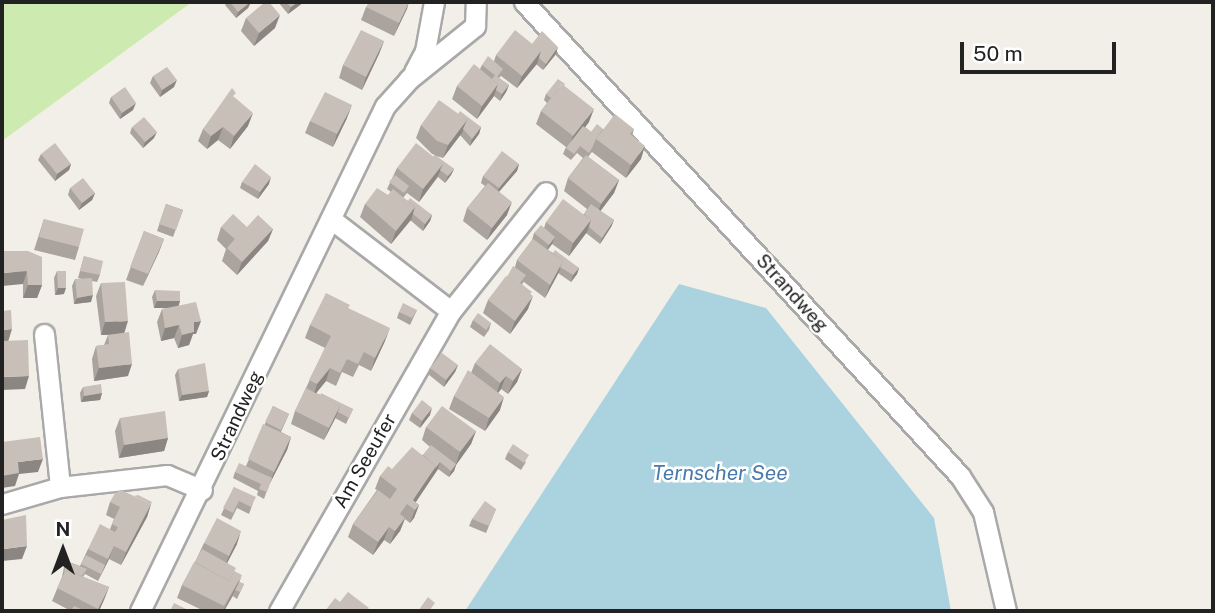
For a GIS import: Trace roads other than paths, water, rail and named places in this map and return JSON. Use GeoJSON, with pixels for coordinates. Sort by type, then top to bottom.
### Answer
{"type":"FeatureCollection","features":[{"type":"Feature","properties":{"kind":"street","name":"Strandweg"},"geometry":{"type":"LineString","coordinates":[[409,79],[425,51],[434,2]]}},
{"type":"Feature","properties":{"kind":"street","name":"Strandweg"},"geometry":{"type":"LineString","coordinates":[[140,611],[202,490],[385,107],[409,79],[475,26],[476,2]]}},
{"type":"Feature","properties":{"kind":"street","name":"Strandweg"},"geometry":{"type":"LineString","coordinates":[[525,3],[960,477],[983,512],[1006,611]]}},
{"type":"Feature","properties":{"kind":"street"},"geometry":{"type":"LineString","coordinates":[[331,219],[451,311],[546,192]]}},
{"type":"Feature","properties":{"kind":"street","name":"Am Seeufer"},"geometry":{"type":"LineString","coordinates":[[279,611],[451,311]]}},
{"type":"Feature","properties":{"kind":"street"},"geometry":{"type":"LineString","coordinates":[[44,334],[60,486]]}},
{"type":"Feature","properties":{"kind":"street"},"geometry":{"type":"LineString","coordinates":[[2,504],[60,486],[167,475],[202,490]]}},
{"type":"Feature","properties":{"kind":"water","name":"Ternscher See"},"geometry":{"type":"Polygon","coordinates":[[[679,284],[766,308],[934,518],[951,611],[465,611],[679,284]]]}}]}
